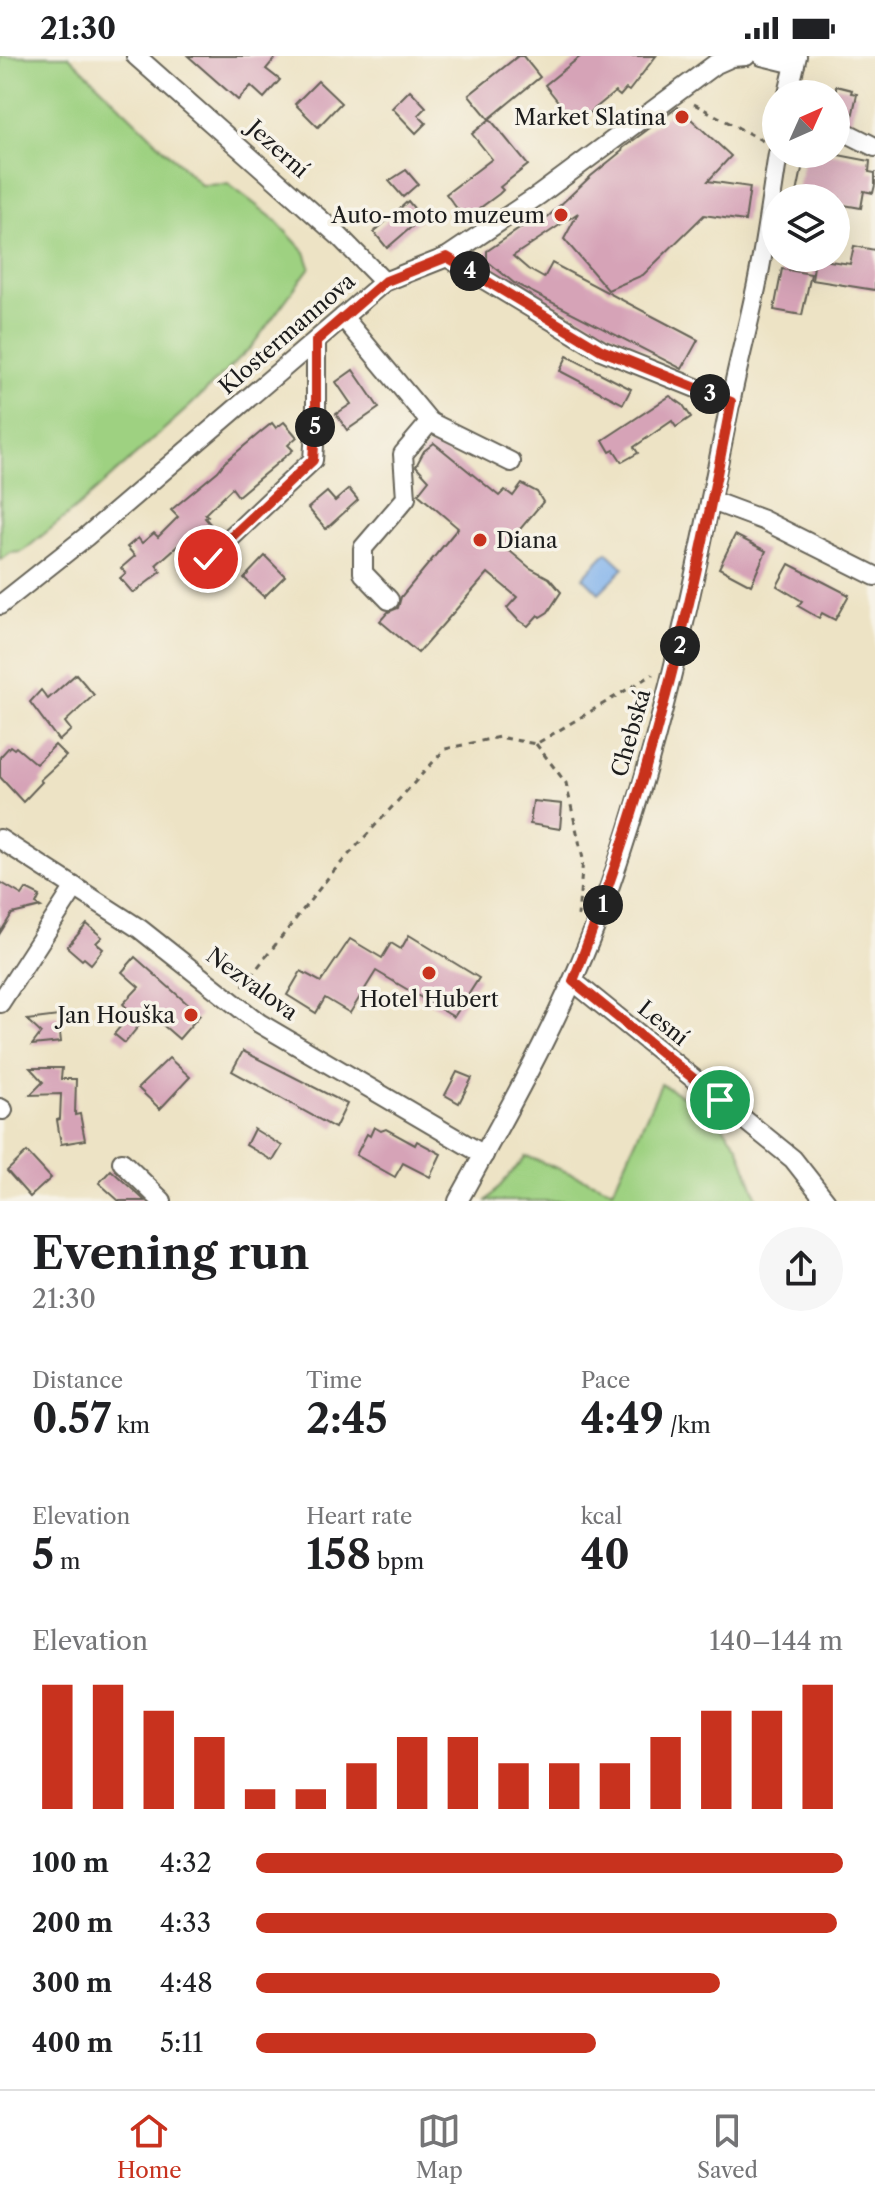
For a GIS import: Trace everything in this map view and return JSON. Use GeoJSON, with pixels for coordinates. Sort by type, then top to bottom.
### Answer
{"type":"FeatureCollection","features":[{"type":"Feature","properties":{"kind":"street","name":"Jezerní"},"geometry":{"type":"LineString","coordinates":[[136,56],[339,236],[384,282]]}},
{"type":"Feature","properties":{"kind":"street","name":"Klostermannova"},"geometry":{"type":"LineString","coordinates":[[0,605],[87,536],[384,282],[447,257],[539,195],[714,65],[737,56]]}},
{"type":"Feature","properties":{"kind":"street"},"geometry":{"type":"LineString","coordinates":[[762,56],[796,60],[791,80]]}},
{"type":"Feature","properties":{"kind":"street"},"geometry":{"type":"LineString","coordinates":[[850,134],[875,147]]}},
{"type":"Feature","properties":{"kind":"street","name":"Chebská"},"geometry":{"type":"LineString","coordinates":[[458,1201],[573,981],[606,897],[677,659],[760,270],[771,168]]}},
{"type":"Feature","properties":{"kind":"street"},"geometry":{"type":"LineString","coordinates":[[447,257],[601,350],[731,402]]}},
{"type":"Feature","properties":{"kind":"street"},"geometry":{"type":"LineString","coordinates":[[343,317],[430,422],[511,462]]}},
{"type":"Feature","properties":{"kind":"street"},"geometry":{"type":"LineString","coordinates":[[208,559],[313,460],[316,341]]}},
{"type":"Feature","properties":{"kind":"street"},"geometry":{"type":"LineString","coordinates":[[389,600],[363,573],[363,548],[406,498],[403,454],[430,422]]}},
{"type":"Feature","properties":{"kind":"street"},"geometry":{"type":"LineString","coordinates":[[712,501],[763,520],[875,576]]}},
{"type":"Feature","properties":{"kind":"street","name":"Nezvalova"},"geometry":{"type":"LineString","coordinates":[[0,839],[140,929],[259,1023],[484,1155]]}},
{"type":"Feature","properties":{"kind":"street"},"geometry":{"type":"LineString","coordinates":[[0,1003],[75,887]]}},
{"type":"Feature","properties":{"kind":"street","name":"Lesní"},"geometry":{"type":"LineString","coordinates":[[573,981],[793,1159],[826,1201]]}},
{"type":"Feature","properties":{"kind":"street"},"geometry":{"type":"LineString","coordinates":[[122,1162],[162,1201]]}},
{"type":"Feature","properties":{"kind":"path"},"geometry":{"type":"LineString","coordinates":[[676,93],[762,142]]}},
{"type":"Feature","properties":{"kind":"path"},"geometry":{"type":"LineString","coordinates":[[536,744],[677,659]]}},
{"type":"Feature","properties":{"kind":"path"},"geometry":{"type":"LineString","coordinates":[[231,1001],[331,874],[445,749],[499,737],[536,744],[566,783],[583,859],[578,920]]}},
{"type":"Feature","properties":{"kind":"green space"},"geometry":{"type":"Polygon","coordinates":[[[0,56],[69,56],[201,185],[228,184],[275,220],[305,252],[310,267],[252,346],[190,406],[81,504],[22,552],[11,553],[0,560],[0,56]]]}},
{"type":"Feature","properties":{"kind":"green space"},"geometry":{"type":"Polygon","coordinates":[[[661,1084],[712,1112],[738,1146],[758,1201],[487,1201],[526,1156],[613,1190],[661,1084]]]}},
{"type":"Feature","properties":{"kind":"water"},"geometry":{"type":"Polygon","coordinates":[[[607,552],[624,568],[599,593],[583,577],[607,552]]]}},
{"type":"Feature","properties":{"kind":"building"},"geometry":{"type":"Polygon","coordinates":[[[188,56],[277,56],[266,69],[280,80],[264,98],[251,86],[238,100],[188,56]]]}},
{"type":"Feature","properties":{"kind":"building"},"geometry":{"type":"Polygon","coordinates":[[[518,56],[523,56],[540,77],[489,119],[469,95],[518,56]]]}},
{"type":"Feature","properties":{"kind":"building"},"geometry":{"type":"Polygon","coordinates":[[[581,56],[656,56],[629,91],[626,89],[620,96],[615,92],[576,124],[545,85],[581,56]]]}},
{"type":"Feature","properties":{"kind":"building"},"geometry":{"type":"Polygon","coordinates":[[[318,81],[341,103],[318,127],[295,104],[318,81]]]}},
{"type":"Feature","properties":{"kind":"building"},"geometry":{"type":"Polygon","coordinates":[[[410,90],[426,107],[418,115],[426,123],[416,133],[392,108],[410,90]]]}},
{"type":"Feature","properties":{"kind":"building"},"geometry":{"type":"Polygon","coordinates":[[[850,90],[851,93],[857,94],[851,122],[850,90]]]}},
{"type":"Feature","properties":{"kind":"building"},"geometry":{"type":"Polygon","coordinates":[[[678,107],[731,156],[708,181],[750,187],[745,221],[704,215],[643,275],[608,290],[564,239],[578,213],[513,256],[544,278],[552,263],[698,340],[682,369],[514,283],[487,261],[487,251],[531,221],[536,228],[623,148],[678,107]]]}},
{"type":"Feature","properties":{"kind":"building"},"geometry":{"type":"Polygon","coordinates":[[[490,119],[528,165],[500,187],[503,190],[499,194],[465,219],[446,194],[492,159],[472,134],[490,119]]]}},
{"type":"Feature","properties":{"kind":"building"},"geometry":{"type":"Polygon","coordinates":[[[850,157],[870,161],[869,172],[875,173],[873,193],[864,191],[861,208],[850,206],[850,184],[799,184],[802,168],[850,168],[850,157]]]}},
{"type":"Feature","properties":{"kind":"building"},"geometry":{"type":"Polygon","coordinates":[[[406,170],[418,184],[403,197],[389,181],[406,170]]]}},
{"type":"Feature","properties":{"kind":"building"},"geometry":{"type":"Polygon","coordinates":[[[408,201],[422,218],[387,248],[374,232],[408,201]]]}},
{"type":"Feature","properties":{"kind":"building"},"geometry":{"type":"Polygon","coordinates":[[[854,246],[875,250],[875,290],[812,280],[813,272],[850,272],[854,246]]]}},
{"type":"Feature","properties":{"kind":"building"},"geometry":{"type":"Polygon","coordinates":[[[781,272],[811,274],[802,315],[774,310],[781,272]]]}},
{"type":"Feature","properties":{"kind":"building"},"geometry":{"type":"Polygon","coordinates":[[[567,356],[631,389],[623,404],[560,371],[567,356]]]}},
{"type":"Feature","properties":{"kind":"building"},"geometry":{"type":"Polygon","coordinates":[[[353,370],[379,408],[347,430],[336,414],[351,404],[336,382],[353,370]]]}},
{"type":"Feature","properties":{"kind":"building"},"geometry":{"type":"Polygon","coordinates":[[[670,396],[683,405],[691,417],[676,427],[672,421],[634,447],[638,453],[622,462],[614,450],[610,452],[603,440],[670,396]]]}},
{"type":"Feature","properties":{"kind":"building"},"geometry":{"type":"Polygon","coordinates":[[[284,422],[297,437],[288,445],[293,450],[238,496],[232,488],[205,514],[218,533],[202,548],[190,535],[156,565],[161,572],[133,593],[120,578],[126,573],[121,568],[135,556],[127,547],[138,538],[142,543],[154,533],[158,537],[178,517],[171,510],[272,423],[276,428],[284,422]]]}},
{"type":"Feature","properties":{"kind":"building","name":"Diana"},"geometry":{"type":"Polygon","coordinates":[[[434,443],[499,496],[505,490],[513,496],[522,484],[537,492],[543,502],[505,547],[530,568],[549,578],[561,592],[548,612],[540,617],[538,615],[528,626],[507,608],[517,597],[488,573],[418,653],[380,621],[388,612],[398,608],[401,597],[458,528],[418,494],[429,480],[416,466],[424,451],[434,443]]]}},
{"type":"Feature","properties":{"kind":"building"},"geometry":{"type":"Polygon","coordinates":[[[349,489],[358,500],[326,529],[308,508],[327,492],[335,501],[349,489]]]}},
{"type":"Feature","properties":{"kind":"building"},"geometry":{"type":"Polygon","coordinates":[[[735,535],[766,551],[751,585],[719,568],[735,535]]]}},
{"type":"Feature","properties":{"kind":"building"},"geometry":{"type":"Polygon","coordinates":[[[265,556],[285,576],[264,597],[244,578],[265,556]]]}},
{"type":"Feature","properties":{"kind":"building"},"geometry":{"type":"Polygon","coordinates":[[[789,564],[849,595],[835,620],[822,613],[819,618],[798,606],[802,601],[777,586],[789,564]]]}},
{"type":"Feature","properties":{"kind":"building"},"geometry":{"type":"Polygon","coordinates":[[[76,674],[94,695],[65,722],[71,730],[59,741],[30,702],[41,690],[48,699],[76,674]]]}},
{"type":"Feature","properties":{"kind":"building"},"geometry":{"type":"Polygon","coordinates":[[[55,745],[66,756],[40,780],[42,782],[23,802],[0,777],[0,757],[10,746],[16,747],[36,764],[55,745]]]}},
{"type":"Feature","properties":{"kind":"building"},"geometry":{"type":"Polygon","coordinates":[[[533,801],[562,804],[560,829],[530,824],[533,801]]]}},
{"type":"Feature","properties":{"kind":"building"},"geometry":{"type":"Polygon","coordinates":[[[0,882],[22,895],[26,889],[40,896],[36,904],[41,907],[12,914],[0,933],[0,882]]]}},
{"type":"Feature","properties":{"kind":"building"},"geometry":{"type":"Polygon","coordinates":[[[87,924],[102,937],[96,943],[103,949],[91,964],[67,947],[87,924]]]}},
{"type":"Feature","properties":{"kind":"building"},"geometry":{"type":"Polygon","coordinates":[[[409,935],[479,978],[454,1017],[376,971],[350,1013],[325,998],[316,1013],[287,995],[301,971],[321,982],[350,939],[382,958],[391,943],[401,949],[409,935]]]}},
{"type":"Feature","properties":{"kind":"building"},"geometry":{"type":"Polygon","coordinates":[[[135,957],[200,1015],[179,1039],[149,1013],[125,1043],[114,1034],[132,1013],[123,1004],[139,987],[122,972],[135,957]]]}},
{"type":"Feature","properties":{"kind":"building"},"geometry":{"type":"Polygon","coordinates":[[[58,1016],[61,1042],[32,1045],[41,1033],[27,1020],[58,1016]]]}},
{"type":"Feature","properties":{"kind":"building"},"geometry":{"type":"Polygon","coordinates":[[[243,1051],[347,1104],[335,1128],[232,1071],[243,1051]]]}},
{"type":"Feature","properties":{"kind":"building"},"geometry":{"type":"Polygon","coordinates":[[[169,1058],[190,1077],[160,1109],[138,1088],[169,1058]]]}},
{"type":"Feature","properties":{"kind":"building"},"geometry":{"type":"Polygon","coordinates":[[[30,1068],[62,1068],[61,1079],[76,1079],[75,1115],[80,1114],[85,1140],[61,1144],[57,1120],[60,1119],[61,1094],[30,1095],[43,1082],[30,1068]]]}},
{"type":"Feature","properties":{"kind":"building"},"geometry":{"type":"Polygon","coordinates":[[[457,1072],[472,1078],[459,1103],[445,1095],[457,1072]]]}},
{"type":"Feature","properties":{"kind":"building"},"geometry":{"type":"Polygon","coordinates":[[[374,1127],[381,1131],[386,1129],[415,1145],[417,1141],[441,1154],[430,1177],[403,1163],[395,1177],[356,1155],[374,1127]]]}},
{"type":"Feature","properties":{"kind":"building"},"geometry":{"type":"Polygon","coordinates":[[[254,1129],[282,1146],[273,1161],[246,1145],[254,1129]]]}},
{"type":"Feature","properties":{"kind":"building"},"geometry":{"type":"Polygon","coordinates":[[[27,1152],[51,1178],[30,1197],[7,1171],[27,1152]]]}},
{"type":"Feature","properties":{"kind":"building"},"geometry":{"type":"Polygon","coordinates":[[[111,1170],[145,1201],[119,1201],[99,1183],[111,1170]]]}},
{"type":"Feature","properties":{"kind":"place","name":"Market Slatina"},"geometry":{"type":"Point","coordinates":[682,117]}},
{"type":"Feature","properties":{"kind":"place","name":"Auto-moto muzeum"},"geometry":{"type":"Point","coordinates":[561,215]}},
{"type":"Feature","properties":{"kind":"place","name":"Diana"},"geometry":{"type":"Point","coordinates":[480,540]}},
{"type":"Feature","properties":{"kind":"place","name":"Hotel Hubert"},"geometry":{"type":"Point","coordinates":[429,973]}},
{"type":"Feature","properties":{"kind":"place","name":"Jan Houška"},"geometry":{"type":"Point","coordinates":[191,1015]}},
{"type":"Feature","properties":{"kind":"route"},"geometry":{"type":"LineString","coordinates":[[208,559],[313,460],[316,341],[384,282],[447,257],[601,350],[731,402],[677,659],[606,897],[573,981],[720,1100]]}}]}
